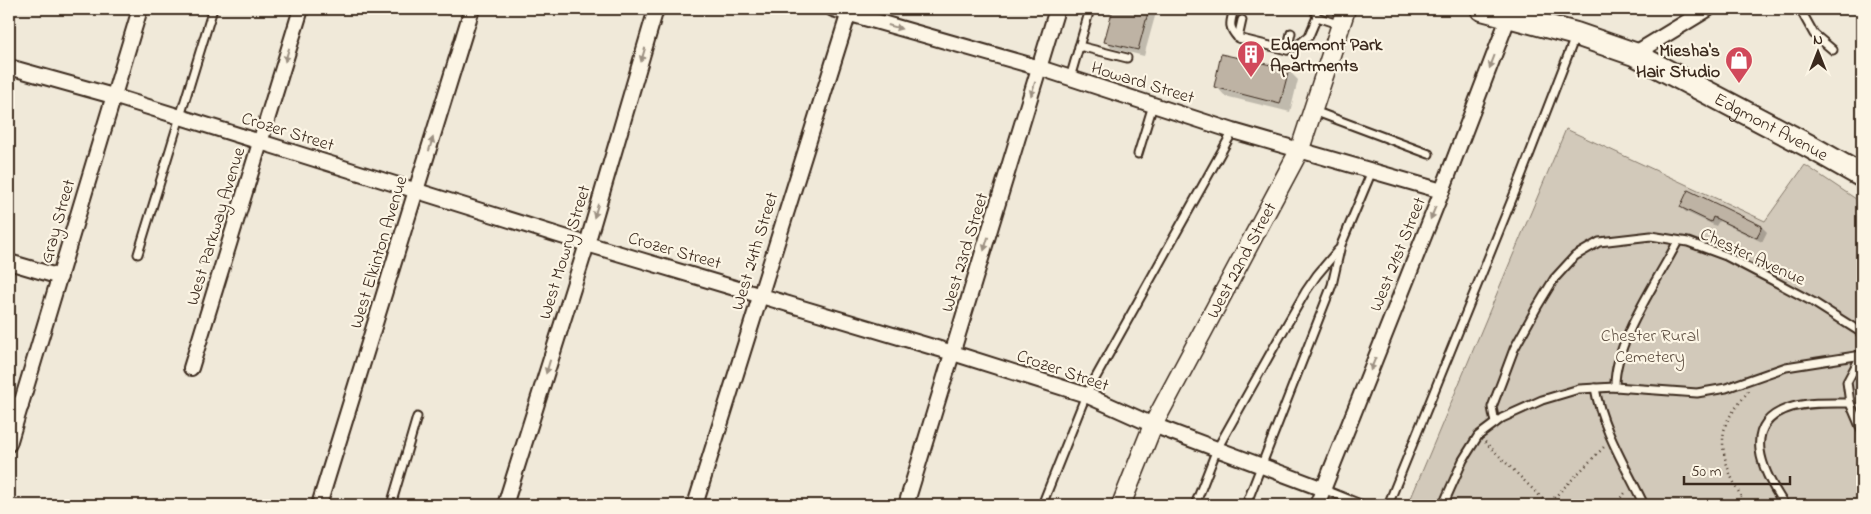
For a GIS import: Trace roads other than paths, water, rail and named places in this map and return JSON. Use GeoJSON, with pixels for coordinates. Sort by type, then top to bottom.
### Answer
{"type":"FeatureCollection","features":[{"type":"Feature","properties":{"kind":"main road","name":"Edgmont Avenue"},"geometry":{"type":"LineString","coordinates":[[1482,9],[1576,34],[1634,54],[1862,176]]}},
{"type":"Feature","properties":{"kind":"street","name":"Gray Street"},"geometry":{"type":"LineString","coordinates":[[9,444],[15,404],[60,277],[140,9]]}},
{"type":"Feature","properties":{"kind":"street","name":"West Parkway Avenue"},"geometry":{"type":"LineString","coordinates":[[191,368],[301,9]]}},
{"type":"Feature","properties":{"kind":"street","name":"West Elkinton Avenue"},"geometry":{"type":"LineString","coordinates":[[319,505],[472,9]]}},
{"type":"Feature","properties":{"kind":"street","name":"West Mowry Street"},"geometry":{"type":"LineString","coordinates":[[505,505],[587,244],[656,9]]}},
{"type":"Feature","properties":{"kind":"street","name":"Howard Street"},"geometry":{"type":"LineString","coordinates":[[833,9],[849,11],[1040,68],[1233,131],[1442,190]]}},
{"type":"Feature","properties":{"kind":"street","name":"West 23rd Street"},"geometry":{"type":"LineString","coordinates":[[906,505],[1057,9]]}},
{"type":"Feature","properties":{"kind":"street"},"geometry":{"type":"LineString","coordinates":[[1634,54],[1708,9]]}},
{"type":"Feature","properties":{"kind":"street","name":"West 24th Street"},"geometry":{"type":"LineString","coordinates":[[695,505],[849,11]]}},
{"type":"Feature","properties":{"kind":"street","name":"West 21st Street"},"geometry":{"type":"LineString","coordinates":[[1317,505],[1509,16]]}},
{"type":"Feature","properties":{"kind":"street","name":"West 22nd Street"},"geometry":{"type":"LineString","coordinates":[[1121,505],[1154,425],[1300,149],[1343,17]]}},
{"type":"Feature","properties":{"kind":"street","name":"Crozer Street"},"geometry":{"type":"LineString","coordinates":[[9,67],[113,96],[587,244],[953,353],[1086,395],[1154,425],[1323,489]]}},
{"type":"Feature","properties":{"kind":"street"},"geometry":{"type":"LineString","coordinates":[[9,262],[60,277]]}},
{"type":"Feature","properties":{"kind":"lane"},"geometry":{"type":"LineString","coordinates":[[138,254],[213,9]]}},
{"type":"Feature","properties":{"kind":"lane"},"geometry":{"type":"LineString","coordinates":[[1070,79],[1090,9]]}},
{"type":"Feature","properties":{"kind":"lane"},"geometry":{"type":"LineString","coordinates":[[1234,9],[1230,23],[1232,31],[1238,38],[1287,50],[1298,45],[1309,36],[1317,17],[1314,9]]}},
{"type":"Feature","properties":{"kind":"lane"},"geometry":{"type":"LineString","coordinates":[[1800,9],[1814,34],[1833,50]]}},
{"type":"Feature","properties":{"kind":"lane"},"geometry":{"type":"LineString","coordinates":[[1317,17],[1343,17]]}},
{"type":"Feature","properties":{"kind":"lane"},"geometry":{"type":"LineString","coordinates":[[1238,38],[1242,20]]}},
{"type":"Feature","properties":{"kind":"lane"},"geometry":{"type":"LineString","coordinates":[[1287,50],[1290,33]]}},
{"type":"Feature","properties":{"kind":"lane"},"geometry":{"type":"LineString","coordinates":[[1388,505],[1511,202],[1576,34]]}},
{"type":"Feature","properties":{"kind":"lane"},"geometry":{"type":"LineString","coordinates":[[1079,46],[1127,58]]}},
{"type":"Feature","properties":{"kind":"lane"},"geometry":{"type":"LineString","coordinates":[[1138,154],[1153,105]]}},
{"type":"Feature","properties":{"kind":"lane"},"geometry":{"type":"LineString","coordinates":[[1313,110],[1429,154]]}},
{"type":"Feature","properties":{"kind":"lane"},"geometry":{"type":"LineString","coordinates":[[1042,505],[1086,395],[1233,131]]}},
{"type":"Feature","properties":{"kind":"lane"},"geometry":{"type":"LineString","coordinates":[[1195,505],[1217,449],[1306,291],[1341,245],[1372,171]]}},
{"type":"Feature","properties":{"kind":"lane","name":"Chester Avenue"},"geometry":{"type":"LineString","coordinates":[[1495,423],[1492,407],[1514,349],[1554,279],[1574,256],[1599,242],[1651,236],[1688,242],[1733,260],[1813,302],[1862,333]]}},
{"type":"Feature","properties":{"kind":"lane"},"geometry":{"type":"LineString","coordinates":[[1615,387],[1615,374],[1620,354],[1678,241]]}},
{"type":"Feature","properties":{"kind":"lane"},"geometry":{"type":"LineString","coordinates":[[1246,505],[1332,286],[1341,245]]}},
{"type":"Feature","properties":{"kind":"lane"},"geometry":{"type":"LineString","coordinates":[[1443,505],[1463,460],[1478,436],[1502,418],[1542,400],[1579,389],[1615,387],[1697,393],[1726,388],[1786,367],[1862,356]]}},
{"type":"Feature","properties":{"kind":"lane"},"geometry":{"type":"LineString","coordinates":[[1862,356],[1847,382],[1850,403],[1862,431]]}},
{"type":"Feature","properties":{"kind":"lane"},"geometry":{"type":"LineString","coordinates":[[1595,388],[1597,402],[1612,439],[1644,505]]}},
{"type":"Feature","properties":{"kind":"lane"},"geometry":{"type":"LineString","coordinates":[[1785,505],[1772,486],[1763,466],[1759,450],[1760,434],[1768,421],[1780,412],[1793,407],[1850,403]]}},
{"type":"Feature","properties":{"kind":"lane"},"geometry":{"type":"LineString","coordinates":[[391,505],[417,417]]}},
{"type":"Feature","properties":{"kind":"lane"},"geometry":{"type":"LineString","coordinates":[[1323,489],[1363,505]]}},
{"type":"Feature","properties":{"kind":"place","name":"Edgemont Park Apartments"},"geometry":{"type":"Point","coordinates":[1251,78]}},
{"type":"Feature","properties":{"kind":"place","name":"Miesha's Hair Studio"},"geometry":{"type":"Point","coordinates":[1739,84]}},
{"type":"Feature","properties":{"kind":"park label","name":"Chester Rural Cemetery"},"geometry":{"type":"Point","coordinates":[1650,345]}}]}
